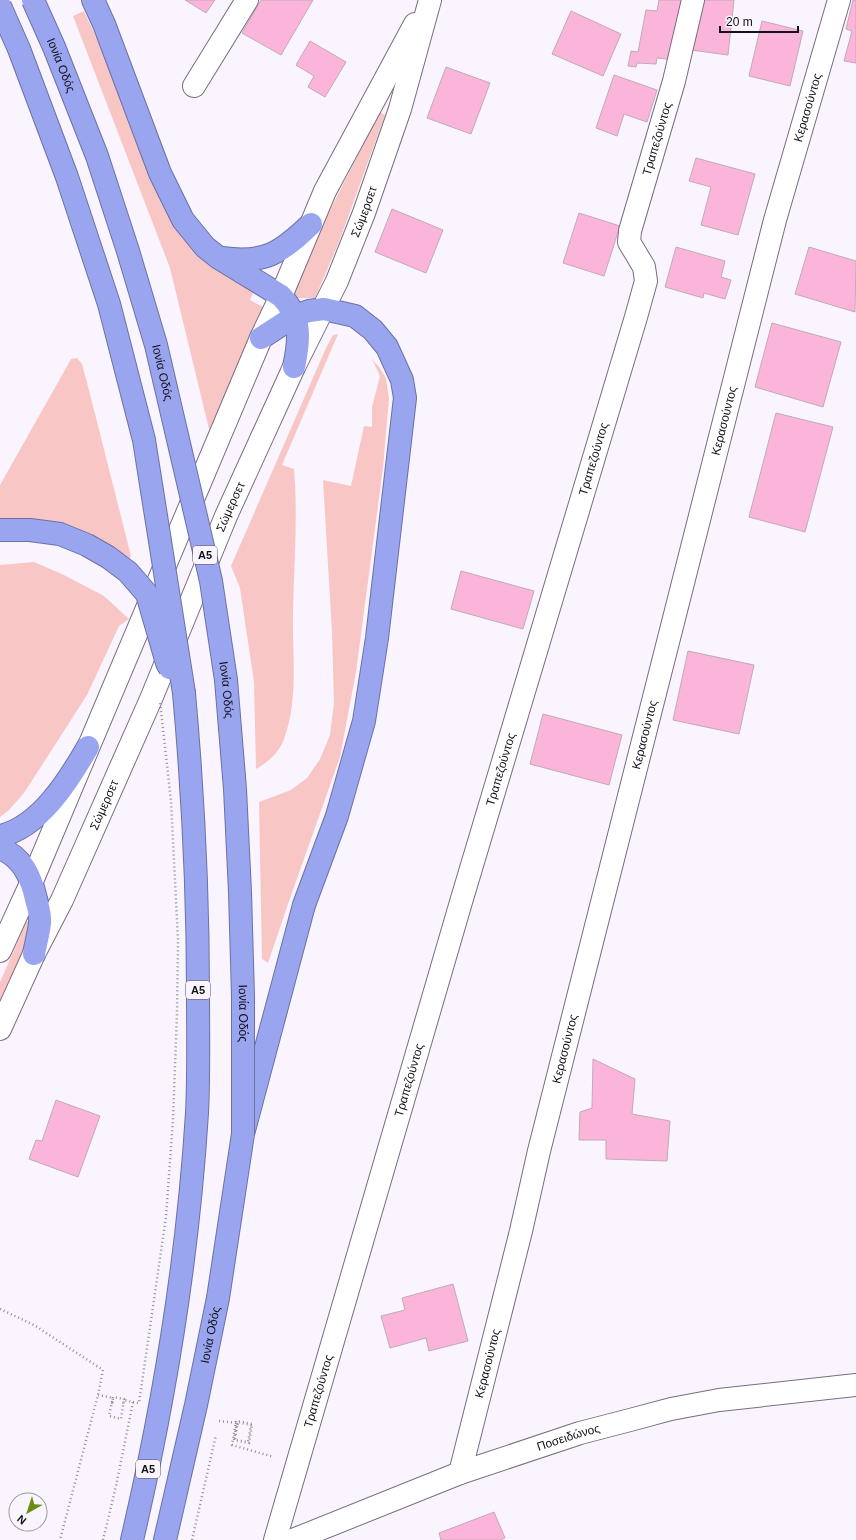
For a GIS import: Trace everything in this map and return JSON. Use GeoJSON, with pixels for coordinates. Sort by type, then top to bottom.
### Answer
{"type":"FeatureCollection","features":[{"type":"Feature","properties":{"kind":"highway","name":"Ιονία Οδός"},"geometry":{"type":"LineString","coordinates":[[33,0],[54,47],[97,156],[128,251],[156,345],[211,581],[226,680],[235,789],[242,974],[243,1134],[218,1298],[166,1540]]}},
{"type":"Feature","properties":{"kind":"highway"},"geometry":{"type":"LineString","coordinates":[[93,0],[104,24],[160,172],[183,220],[205,247],[219,258],[281,296],[288,302],[295,316],[299,337],[294,367]]}},
{"type":"Feature","properties":{"kind":"highway","name":"Α5"},"geometry":{"type":"LineString","coordinates":[[0,6],[19,49],[67,177],[109,304],[144,440],[184,693],[191,766],[198,945],[197,1111],[180,1286],[162,1398],[132,1540]]}},
{"type":"Feature","properties":{"kind":"highway"},"geometry":{"type":"LineString","coordinates":[[219,258],[244,260],[262,258],[275,254],[288,246],[311,224]]}},
{"type":"Feature","properties":{"kind":"highway"},"geometry":{"type":"LineString","coordinates":[[243,1134],[304,905],[337,816],[364,721],[377,638],[405,398],[402,380],[387,347],[373,330],[355,316],[324,309],[295,316],[261,338]]}},
{"type":"Feature","properties":{"kind":"highway"},"geometry":{"type":"LineString","coordinates":[[0,530],[30,530],[60,534],[87,545],[108,557],[128,572],[147,594],[167,663],[184,693]]}},
{"type":"Feature","properties":{"kind":"highway"},"geometry":{"type":"LineString","coordinates":[[0,836],[20,829],[42,810],[68,778],[88,747]]}},
{"type":"Feature","properties":{"kind":"highway"},"geometry":{"type":"LineString","coordinates":[[0,848],[7,851],[19,860],[32,881],[40,922],[34,954]]}},
{"type":"Feature","properties":{"kind":"street"},"geometry":{"type":"LineString","coordinates":[[194,86],[247,0]]}},
{"type":"Feature","properties":{"kind":"street","name":"Σώμερσετ"},"geometry":{"type":"LineString","coordinates":[[0,951],[32,881],[261,338],[281,296],[338,164],[429,0]]}},
{"type":"Feature","properties":{"kind":"street","name":"Σώμερσετ"},"geometry":{"type":"LineString","coordinates":[[0,1029],[34,954],[62,900],[151,699],[226,516],[294,367],[324,309],[351,248],[410,74],[429,0]]}},
{"type":"Feature","properties":{"kind":"street","name":"Τραπεζούντος"},"geometry":{"type":"LineString","coordinates":[[275,1540],[459,909],[646,281],[644,267],[629,242],[630,231],[674,81],[694,0]]}},
{"type":"Feature","properties":{"kind":"street","name":"Κερασούντος"},"geometry":{"type":"LineString","coordinates":[[460,1473],[521,1231],[539,1151],[774,220],[839,0]]}},
{"type":"Feature","properties":{"kind":"street","name":"Ποσειδώνος"},"geometry":{"type":"LineString","coordinates":[[293,1540],[460,1473],[580,1433],[672,1409],[719,1400],[856,1385]]}},
{"type":"Feature","properties":{"kind":"path"},"geometry":{"type":"LineString","coordinates":[[98,1395],[113,1398],[110,1416],[120,1418],[124,1399],[113,1397],[109,1416],[120,1419],[124,1400],[139,1403],[166,1217],[173,1119],[178,940],[171,801],[160,697]]}},
{"type":"Feature","properties":{"kind":"path"},"geometry":{"type":"LineString","coordinates":[[0,1309],[34,1325],[102,1370],[98,1395],[60,1540]]}},
{"type":"Feature","properties":{"kind":"path"},"geometry":{"type":"LineString","coordinates":[[103,1540],[116,1486],[133,1402]]}},
{"type":"Feature","properties":{"kind":"path"},"geometry":{"type":"LineString","coordinates":[[192,1540],[220,1421],[232,1422],[238,1423],[235,1440],[248,1442],[251,1425],[237,1422],[236,1426],[235,1431],[234,1440],[249,1443],[252,1424],[236,1421],[235,1426],[234,1435],[232,1445],[298,1464]]}},
{"type":"Feature","properties":{"kind":"shaded area"},"geometry":{"type":"Polygon","coordinates":[[[84,11],[111,70],[182,238],[210,265],[254,290],[250,300],[263,307],[210,433],[170,268],[73,16],[84,11]]]}},
{"type":"Feature","properties":{"kind":"shaded area"},"geometry":{"type":"Polygon","coordinates":[[[380,112],[385,115],[339,242],[315,298],[290,298],[328,214],[380,112]]]}},
{"type":"Feature","properties":{"kind":"shaded area"},"geometry":{"type":"Polygon","coordinates":[[[338,334],[282,465],[294,469],[295,487],[296,523],[293,612],[294,676],[292,708],[289,724],[282,744],[273,757],[256,769],[254,682],[240,588],[231,566],[326,348],[333,335],[338,334]]]}},
{"type":"Feature","properties":{"kind":"shaded area"},"geometry":{"type":"Polygon","coordinates":[[[77,358],[82,364],[131,556],[126,562],[52,523],[25,519],[0,518],[0,485],[71,359],[77,358]]]}},
{"type":"Feature","properties":{"kind":"shaded area"},"geometry":{"type":"Polygon","coordinates":[[[372,359],[386,378],[389,399],[383,468],[356,672],[340,757],[268,963],[262,959],[259,802],[291,790],[307,778],[320,759],[330,735],[334,703],[332,632],[323,480],[351,486],[364,426],[372,427],[372,407],[380,376],[372,359]]]}},
{"type":"Feature","properties":{"kind":"shaded area"},"geometry":{"type":"Polygon","coordinates":[[[34,562],[64,575],[104,596],[129,619],[119,626],[87,695],[24,793],[8,811],[0,817],[0,565],[34,562]]]}},
{"type":"Feature","properties":{"kind":"shaded area"},"geometry":{"type":"Polygon","coordinates":[[[27,921],[34,922],[35,928],[0,1008],[0,982],[27,921]]]}},
{"type":"Feature","properties":{"kind":"building"},"geometry":{"type":"Polygon","coordinates":[[[185,0],[215,0],[206,13],[185,0]]]}},
{"type":"Feature","properties":{"kind":"building"},"geometry":{"type":"Polygon","coordinates":[[[261,0],[313,0],[281,55],[242,33],[261,0]]]}},
{"type":"Feature","properties":{"kind":"building"},"geometry":{"type":"Polygon","coordinates":[[[659,0],[686,0],[677,60],[657,58],[656,64],[637,63],[636,67],[628,66],[631,51],[638,52],[646,10],[657,11],[659,0]]]}},
{"type":"Feature","properties":{"kind":"building"},"geometry":{"type":"Polygon","coordinates":[[[697,0],[734,0],[728,55],[691,50],[697,0]]]}},
{"type":"Feature","properties":{"kind":"building"},"geometry":{"type":"Polygon","coordinates":[[[853,0],[856,0],[856,63],[844,61],[852,31],[846,29],[853,0]]]}},
{"type":"Feature","properties":{"kind":"building"},"geometry":{"type":"Polygon","coordinates":[[[571,11],[621,34],[603,76],[552,54],[571,11]]]}},
{"type":"Feature","properties":{"kind":"building"},"geometry":{"type":"Polygon","coordinates":[[[762,21],[803,31],[790,86],[749,76],[762,21]]]}},
{"type":"Feature","properties":{"kind":"building"},"geometry":{"type":"Polygon","coordinates":[[[310,41],[346,62],[325,97],[308,87],[314,76],[296,65],[310,41]]]}},
{"type":"Feature","properties":{"kind":"building"},"geometry":{"type":"Polygon","coordinates":[[[446,67],[490,83],[471,134],[427,118],[446,67]]]}},
{"type":"Feature","properties":{"kind":"building"},"geometry":{"type":"Polygon","coordinates":[[[614,75],[657,90],[647,122],[624,114],[617,136],[596,128],[614,75]]]}},
{"type":"Feature","properties":{"kind":"building"},"geometry":{"type":"Polygon","coordinates":[[[696,158],[755,174],[738,235],[701,225],[711,187],[689,181],[696,158]]]}},
{"type":"Feature","properties":{"kind":"building"},"geometry":{"type":"Polygon","coordinates":[[[392,209],[443,230],[426,273],[375,252],[392,209]]]}},
{"type":"Feature","properties":{"kind":"building"},"geometry":{"type":"Polygon","coordinates":[[[579,213],[620,226],[604,276],[563,263],[579,213]]]}},
{"type":"Feature","properties":{"kind":"building"},"geometry":{"type":"Polygon","coordinates":[[[676,247],[725,261],[721,277],[731,280],[725,299],[704,293],[703,298],[665,287],[676,247]]]}},
{"type":"Feature","properties":{"kind":"building"},"geometry":{"type":"Polygon","coordinates":[[[809,247],[856,261],[855,312],[795,294],[809,247]]]}},
{"type":"Feature","properties":{"kind":"building"},"geometry":{"type":"Polygon","coordinates":[[[772,323],[841,342],[823,407],[755,387],[772,323]]]}},
{"type":"Feature","properties":{"kind":"building"},"geometry":{"type":"Polygon","coordinates":[[[776,413],[833,427],[805,532],[749,517],[776,413]]]}},
{"type":"Feature","properties":{"kind":"building"},"geometry":{"type":"Polygon","coordinates":[[[461,571],[534,591],[523,629],[451,609],[461,571]]]}},
{"type":"Feature","properties":{"kind":"building"},"geometry":{"type":"Polygon","coordinates":[[[688,651],[754,665],[739,734],[673,720],[688,651]]]}},
{"type":"Feature","properties":{"kind":"building"},"geometry":{"type":"Polygon","coordinates":[[[543,714],[622,735],[609,785],[530,764],[543,714]]]}},
{"type":"Feature","properties":{"kind":"building"},"geometry":{"type":"Polygon","coordinates":[[[593,1059],[635,1079],[632,1114],[670,1121],[667,1161],[606,1159],[606,1140],[579,1140],[580,1112],[592,1108],[593,1059]]]}},
{"type":"Feature","properties":{"kind":"building"},"geometry":{"type":"Polygon","coordinates":[[[56,1100],[100,1116],[78,1177],[29,1159],[36,1140],[42,1141],[56,1100]]]}},
{"type":"Feature","properties":{"kind":"building"},"geometry":{"type":"Polygon","coordinates":[[[453,1284],[468,1341],[429,1351],[426,1338],[390,1348],[381,1316],[405,1310],[402,1298],[453,1284]]]}},
{"type":"Feature","properties":{"kind":"building"},"geometry":{"type":"Polygon","coordinates":[[[494,1512],[505,1538],[500,1540],[441,1540],[439,1533],[494,1512]]]}}]}
